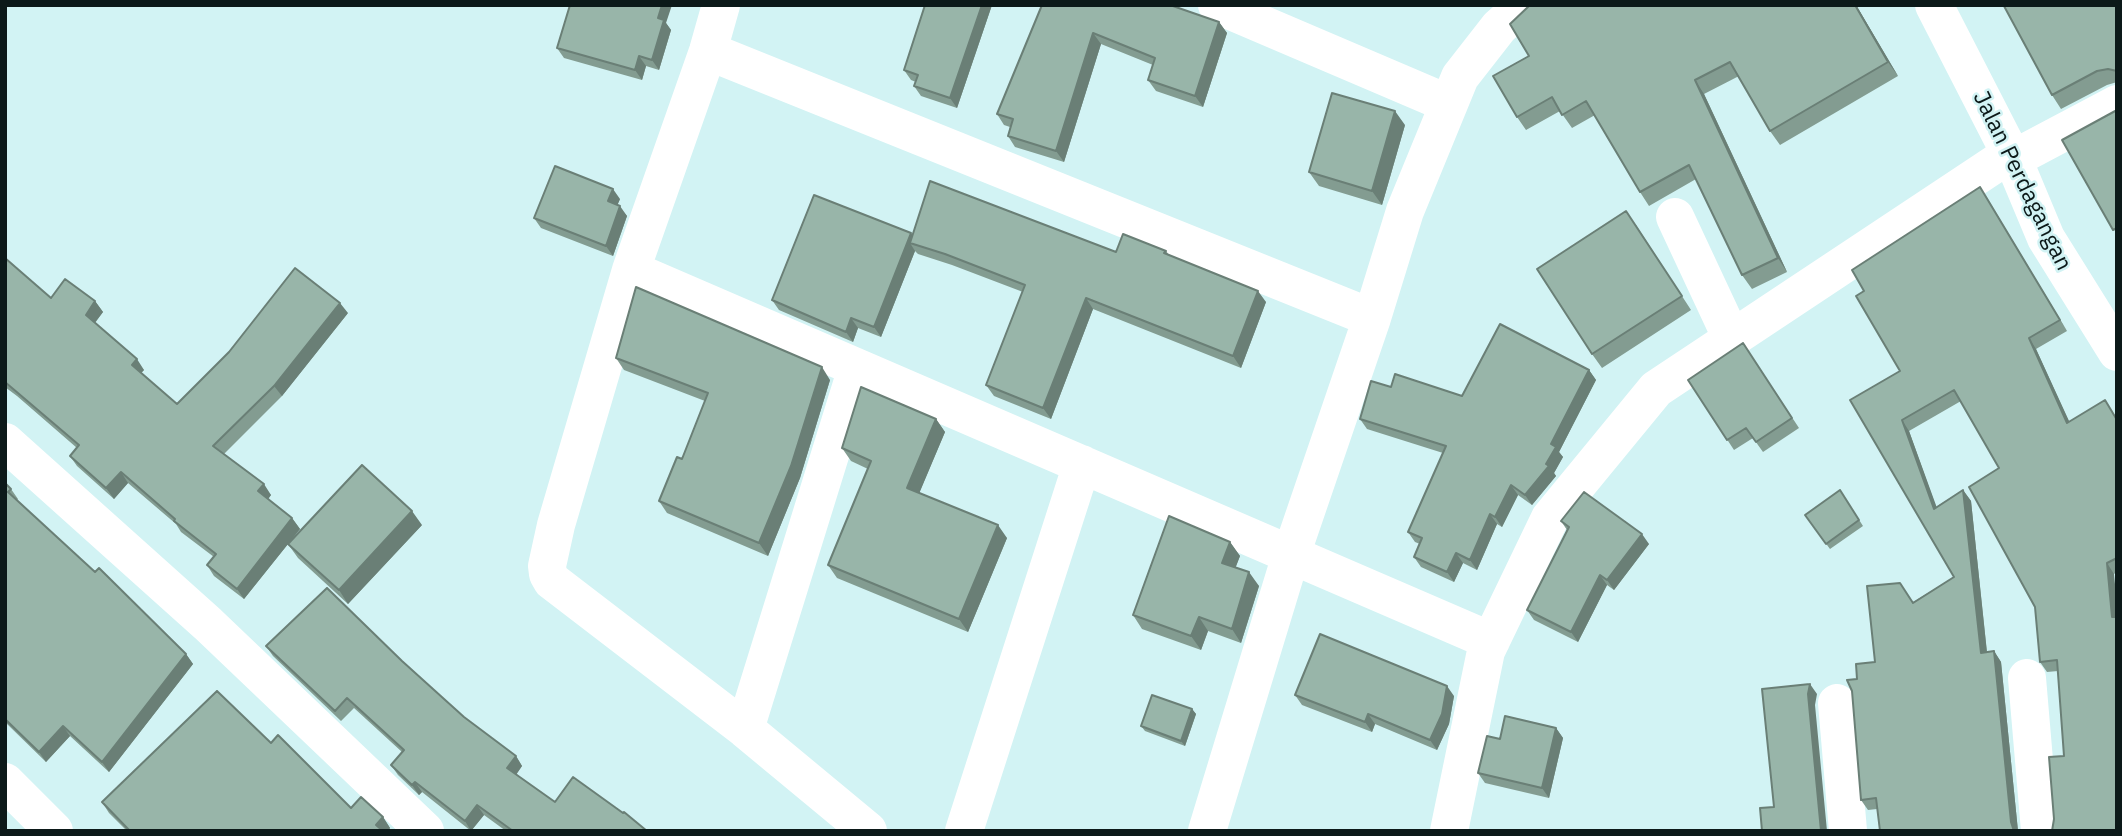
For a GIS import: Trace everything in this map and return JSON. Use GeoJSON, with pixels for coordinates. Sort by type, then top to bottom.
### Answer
{"type":"FeatureCollection","features":[{"type":"Feature","properties":{"kind":"street"},"geometry":{"type":"LineString","coordinates":[[721,5],[708,51],[631,270],[556,525],[547,566],[548,574],[552,581],[745,729],[868,831]]}},
{"type":"Feature","properties":{"kind":"street"},"geometry":{"type":"LineString","coordinates":[[1217,5],[1449,104]]}},
{"type":"Feature","properties":{"kind":"street"},"geometry":{"type":"LineString","coordinates":[[1207,831],[1292,555],[1405,211],[1460,77],[1499,27],[1524,5]]}},
{"type":"Feature","properties":{"kind":"street","name":"Jalan Perdagangan"},"geometry":{"type":"LineString","coordinates":[[1934,5],[2012,157],[2046,237],[2117,352]]}},
{"type":"Feature","properties":{"kind":"street"},"geometry":{"type":"LineString","coordinates":[[708,51],[1372,318]]}},
{"type":"Feature","properties":{"kind":"street"},"geometry":{"type":"LineString","coordinates":[[1449,831],[1486,652],[1491,641],[1550,518],[1656,389],[2012,157],[2117,104]]}},
{"type":"Feature","properties":{"kind":"street"},"geometry":{"type":"LineString","coordinates":[[1675,217],[1732,339]]}},
{"type":"Feature","properties":{"kind":"street"},"geometry":{"type":"LineString","coordinates":[[631,270],[1491,641]]}},
{"type":"Feature","properties":{"kind":"street"},"geometry":{"type":"LineString","coordinates":[[745,729],[857,368]]}},
{"type":"Feature","properties":{"kind":"street"},"geometry":{"type":"LineString","coordinates":[[5,442],[208,624],[408,825]]}},
{"type":"Feature","properties":{"kind":"street"},"geometry":{"type":"LineString","coordinates":[[964,831],[1082,464]]}},
{"type":"Feature","properties":{"kind":"street"},"geometry":{"type":"LineString","coordinates":[[2027,678],[2040,831]]}},
{"type":"Feature","properties":{"kind":"street"},"geometry":{"type":"LineString","coordinates":[[1837,703],[1848,831]]}},
{"type":"Feature","properties":{"kind":"street"},"geometry":{"type":"LineString","coordinates":[[5,782],[54,831]]}},
{"type":"Feature","properties":{"kind":"building"},"geometry":{"type":"Polygon","coordinates":[[[570,5],[662,5],[658,18],[664,20],[652,60],[639,56],[635,70],[557,48],[570,5]]]}},
{"type":"Feature","properties":{"kind":"building"},"geometry":{"type":"Polygon","coordinates":[[[925,5],[982,5],[950,98],[914,86],[918,75],[904,70],[925,5]]]}},
{"type":"Feature","properties":{"kind":"building"},"geometry":{"type":"Polygon","coordinates":[[[1042,5],[1170,5],[1219,22],[1195,96],[1148,80],[1155,58],[1093,33],[1056,151],[1008,136],[1013,119],[997,114],[1042,5]]]}},
{"type":"Feature","properties":{"kind":"building"},"geometry":{"type":"Polygon","coordinates":[[[1530,5],[1855,5],[1888,62],[1770,131],[1730,62],[1695,80],[1778,258],[1742,275],[1689,165],[1640,192],[1586,101],[1562,115],[1552,97],[1517,117],[1493,76],[1529,56],[1510,24],[1530,5]]]}},
{"type":"Feature","properties":{"kind":"building"},"geometry":{"type":"Polygon","coordinates":[[[2005,5],[2117,5],[2117,71],[2097,71],[2052,95],[2005,5]]]}},
{"type":"Feature","properties":{"kind":"building"},"geometry":{"type":"Polygon","coordinates":[[[1332,93],[1395,111],[1372,191],[1309,172],[1332,93]]]}},
{"type":"Feature","properties":{"kind":"building"},"geometry":{"type":"Polygon","coordinates":[[[2117,110],[2117,228],[2113,230],[2062,140],[2117,110]]]}},
{"type":"Feature","properties":{"kind":"building"},"geometry":{"type":"Polygon","coordinates":[[[555,166],[613,189],[608,201],[620,206],[606,246],[534,218],[555,166]]]}},
{"type":"Feature","properties":{"kind":"building"},"geometry":{"type":"Polygon","coordinates":[[[930,181],[1116,252],[1123,234],[1258,291],[1233,356],[1086,298],[1043,408],[986,385],[1025,285],[910,243],[930,181]]]}},
{"type":"Feature","properties":{"kind":"building"},"geometry":{"type":"Polygon","coordinates":[[[1980,187],[2060,320],[2029,338],[2067,423],[2105,400],[2117,420],[2117,558],[2107,563],[2112,617],[2117,617],[2117,831],[2052,831],[2054,819],[2049,757],[2064,756],[2057,660],[2040,662],[2035,607],[1969,487],[1999,468],[1954,390],[1902,420],[1934,509],[1963,490],[1981,653],[1994,651],[2014,831],[1880,831],[1876,798],[1861,800],[1852,691],[1847,680],[1857,679],[1856,664],[1875,662],[1867,586],[1900,583],[1913,603],[1954,577],[1850,400],[1900,371],[1856,296],[1864,291],[1852,270],[1980,187]]]}},
{"type":"Feature","properties":{"kind":"building"},"geometry":{"type":"Polygon","coordinates":[[[814,195],[911,233],[874,327],[851,318],[846,332],[772,300],[814,195]]]}},
{"type":"Feature","properties":{"kind":"building"},"geometry":{"type":"Polygon","coordinates":[[[1626,211],[1682,296],[1592,354],[1537,269],[1626,211]]]}},
{"type":"Feature","properties":{"kind":"building"},"geometry":{"type":"Polygon","coordinates":[[[5,258],[51,298],[65,279],[95,301],[86,315],[137,359],[132,365],[177,404],[229,352],[295,268],[340,303],[274,386],[213,446],[264,484],[258,491],[292,518],[237,589],[207,565],[216,554],[174,521],[175,519],[121,472],[106,488],[70,456],[79,445],[5,382],[5,258]]]}},
{"type":"Feature","properties":{"kind":"building"},"geometry":{"type":"Polygon","coordinates":[[[636,287],[822,367],[791,466],[759,543],[659,501],[677,457],[682,459],[708,393],[616,358],[636,287]]]}},
{"type":"Feature","properties":{"kind":"building"},"geometry":{"type":"Polygon","coordinates":[[[1500,324],[1589,370],[1551,444],[1556,447],[1546,464],[1549,466],[1525,495],[1511,485],[1495,517],[1490,514],[1470,560],[1456,553],[1447,572],[1414,557],[1422,538],[1408,532],[1446,446],[1360,419],[1371,381],[1391,387],[1395,374],[1462,396],[1500,324]]]}},
{"type":"Feature","properties":{"kind":"building"},"geometry":{"type":"Polygon","coordinates":[[[1743,343],[1792,418],[1756,442],[1746,428],[1727,440],[1688,380],[1743,343]]]}},
{"type":"Feature","properties":{"kind":"building"},"geometry":{"type":"Polygon","coordinates":[[[861,387],[936,419],[907,488],[998,525],[959,619],[828,565],[871,461],[842,448],[861,387]]]}},
{"type":"Feature","properties":{"kind":"building"},"geometry":{"type":"Polygon","coordinates":[[[362,465],[412,511],[339,590],[288,544],[362,465]]]}},
{"type":"Feature","properties":{"kind":"building"},"geometry":{"type":"Polygon","coordinates":[[[5,483],[11,489],[8,492],[95,572],[99,568],[186,654],[102,762],[63,726],[39,752],[5,719],[5,483]]]}},
{"type":"Feature","properties":{"kind":"building"},"geometry":{"type":"Polygon","coordinates":[[[1840,490],[1859,520],[1826,544],[1805,515],[1840,490]]]}},
{"type":"Feature","properties":{"kind":"building"},"geometry":{"type":"Polygon","coordinates":[[[1584,492],[1642,534],[1607,580],[1600,575],[1571,632],[1527,610],[1569,527],[1561,521],[1584,492]]]}},
{"type":"Feature","properties":{"kind":"building"},"geometry":{"type":"Polygon","coordinates":[[[1169,516],[1230,542],[1222,563],[1249,572],[1232,629],[1199,617],[1191,636],[1133,615],[1169,516]]]}},
{"type":"Feature","properties":{"kind":"building"},"geometry":{"type":"Polygon","coordinates":[[[327,588],[464,717],[516,756],[507,768],[555,802],[573,777],[647,831],[513,831],[477,805],[465,821],[415,782],[412,785],[391,765],[404,750],[347,698],[335,711],[266,646],[327,588]]]}},
{"type":"Feature","properties":{"kind":"building"},"geometry":{"type":"Polygon","coordinates":[[[1320,634],[1447,686],[1442,714],[1430,740],[1368,714],[1365,722],[1295,695],[1320,634]]]}},
{"type":"Feature","properties":{"kind":"building"},"geometry":{"type":"Polygon","coordinates":[[[1810,684],[1808,694],[1821,831],[1762,831],[1760,808],[1774,807],[1762,689],[1810,684]]]}},
{"type":"Feature","properties":{"kind":"building"},"geometry":{"type":"Polygon","coordinates":[[[217,691],[271,743],[278,735],[351,808],[361,797],[383,817],[376,825],[383,831],[130,831],[102,802],[217,691]]]}},
{"type":"Feature","properties":{"kind":"building"},"geometry":{"type":"Polygon","coordinates":[[[1152,695],[1192,709],[1181,741],[1141,726],[1152,695]]]}},
{"type":"Feature","properties":{"kind":"building"},"geometry":{"type":"Polygon","coordinates":[[[1505,716],[1556,728],[1542,788],[1478,773],[1487,736],[1500,739],[1505,716]]]}}]}
